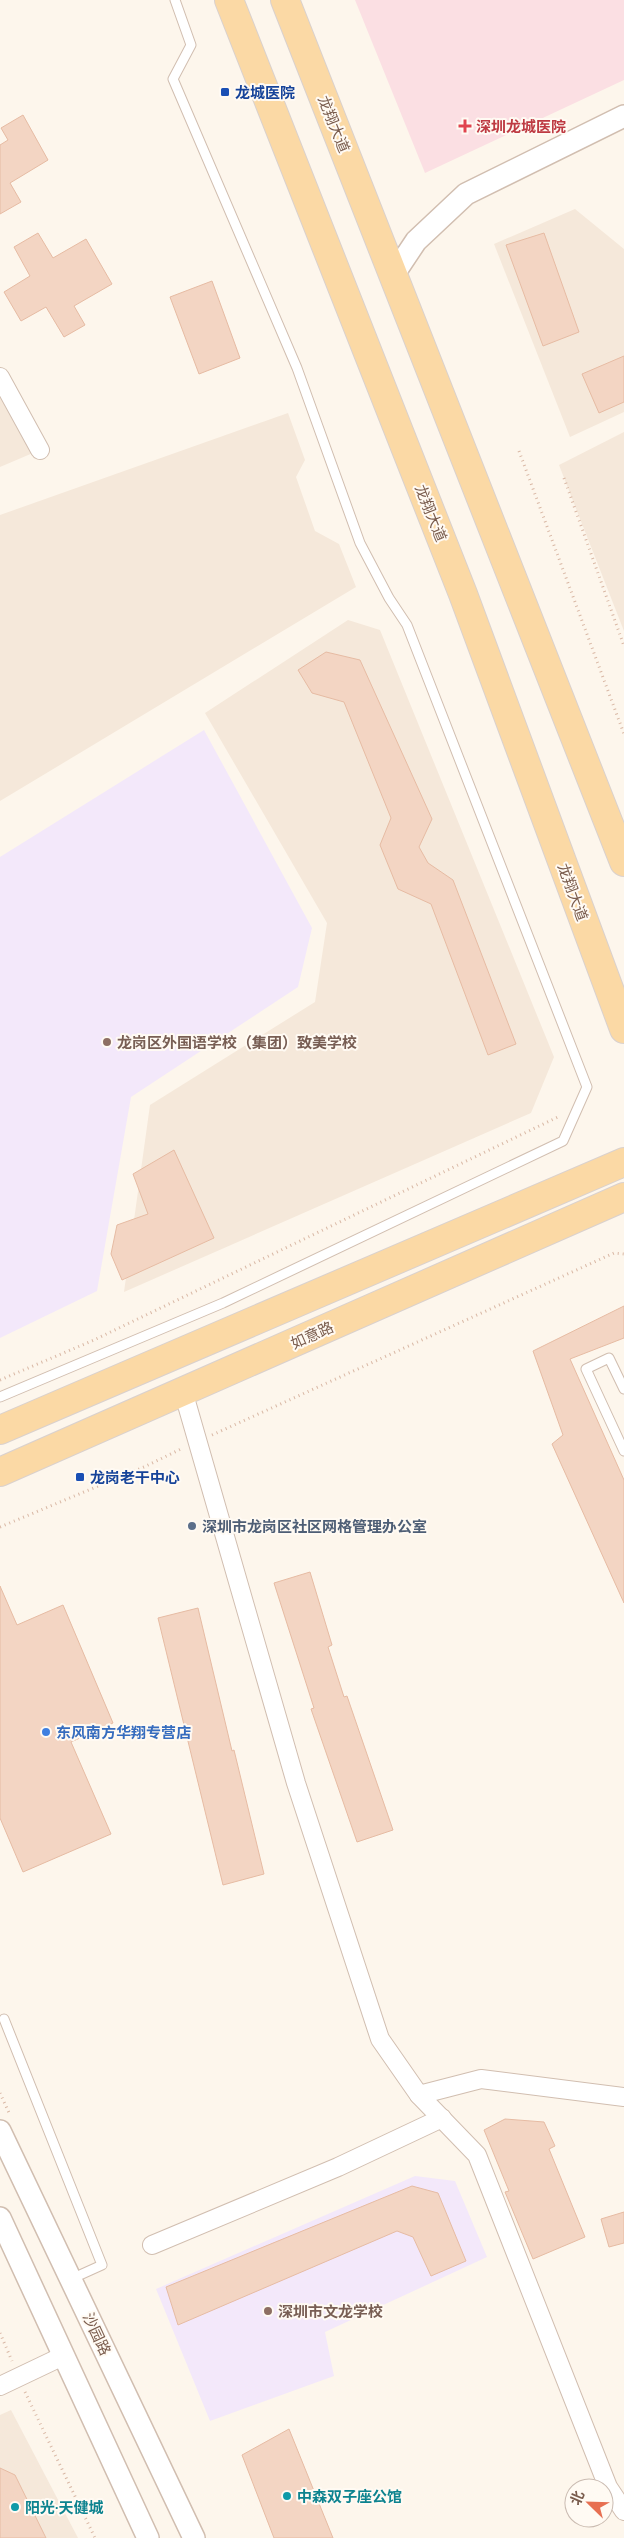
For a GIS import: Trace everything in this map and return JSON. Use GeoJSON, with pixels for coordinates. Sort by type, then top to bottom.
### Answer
{"type":"FeatureCollection","features":[{"type":"Feature","properties":{"kind":"main road","name":"龙翔大道"},"geometry":{"type":"LineString","coordinates":[[229,0],[463,594],[624,1029]]}},
{"type":"Feature","properties":{"kind":"main road","name":"龙翔大道"},"geometry":{"type":"LineString","coordinates":[[285,0],[624,862]]}},
{"type":"Feature","properties":{"kind":"main road"},"geometry":{"type":"LineString","coordinates":[[0,1430],[624,1162]]}},
{"type":"Feature","properties":{"kind":"main road","name":"如意路"},"geometry":{"type":"LineString","coordinates":[[0,1472],[624,1198]]}},
{"type":"Feature","properties":{"kind":"street"},"geometry":{"type":"LineString","coordinates":[[394,274],[416,241],[466,194],[624,116]]}},
{"type":"Feature","properties":{"kind":"street"},"geometry":{"type":"LineString","coordinates":[[0,377],[40,450]]}},
{"type":"Feature","properties":{"kind":"street"},"geometry":{"type":"LineString","coordinates":[[183,1391],[296,1783],[380,2039],[419,2094],[477,2155],[608,2487],[624,2511]]}},
{"type":"Feature","properties":{"kind":"street"},"geometry":{"type":"LineString","coordinates":[[419,2094],[481,2079],[624,2096]]}},
{"type":"Feature","properties":{"kind":"street"},"geometry":{"type":"LineString","coordinates":[[152,2246],[338,2167],[442,2118]]}},
{"type":"Feature","properties":{"kind":"street","name":"沙园路"},"geometry":{"type":"LineString","coordinates":[[0,2131],[194,2538]]}},
{"type":"Feature","properties":{"kind":"street"},"geometry":{"type":"LineString","coordinates":[[0,2218],[148,2538]]}},
{"type":"Feature","properties":{"kind":"street"},"geometry":{"type":"LineString","coordinates":[[0,2386],[64,2356]]}},
{"type":"Feature","properties":{"kind":"lane"},"geometry":{"type":"LineString","coordinates":[[0,1397],[223,1303],[563,1141],[587,1088],[407,625],[389,598],[360,543],[297,368],[173,79],[191,45],[174,0]]}},
{"type":"Feature","properties":{"kind":"lane"},"geometry":{"type":"LineString","coordinates":[[624,1389],[610,1358],[586,1369],[624,1451]]}},
{"type":"Feature","properties":{"kind":"lane"},"geometry":{"type":"LineString","coordinates":[[4,2019],[102,2265],[71,2279]]}},
{"type":"Feature","properties":{"kind":"path"},"geometry":{"type":"LineString","coordinates":[[519,451],[624,734]]}},
{"type":"Feature","properties":{"kind":"path"},"geometry":{"type":"LineString","coordinates":[[564,478],[624,646]]}},
{"type":"Feature","properties":{"kind":"path"},"geometry":{"type":"LineString","coordinates":[[0,1380],[94,1340],[578,1107]]}},
{"type":"Feature","properties":{"kind":"path"},"geometry":{"type":"LineString","coordinates":[[0,1527],[144,1467],[614,1253],[624,1254]]}},
{"type":"Feature","properties":{"kind":"path"},"geometry":{"type":"LineString","coordinates":[[33,2411],[96,2538]]}},
{"type":"Feature","properties":{"kind":"shaded area","name":"深圳龙城医院"},"geometry":{"type":"Polygon","coordinates":[[[355,0],[624,0],[624,80],[425,173],[355,0]]]}},
{"type":"Feature","properties":{"kind":"shaded area"},"geometry":{"type":"Polygon","coordinates":[[[575,209],[624,249],[624,412],[570,437],[494,244],[575,209]]]}},
{"type":"Feature","properties":{"kind":"shaded area"},"geometry":{"type":"Polygon","coordinates":[[[0,377],[40,450],[0,467],[0,377]]]}},
{"type":"Feature","properties":{"kind":"shaded area"},"geometry":{"type":"Polygon","coordinates":[[[288,413],[305,460],[296,477],[315,531],[339,544],[356,587],[0,801],[0,515],[288,413]]]}},
{"type":"Feature","properties":{"kind":"shaded area"},"geometry":{"type":"Polygon","coordinates":[[[624,432],[624,631],[559,465],[624,432]]]}},
{"type":"Feature","properties":{"kind":"shaded area"},"geometry":{"type":"Polygon","coordinates":[[[348,620],[380,630],[554,1057],[531,1113],[124,1292],[150,1105],[315,1002],[327,923],[205,713],[348,620]]]}},
{"type":"Feature","properties":{"kind":"shaded area","name":"龙岗区外国语学校（集团）致美学校"},"geometry":{"type":"Polygon","coordinates":[[[204,730],[312,928],[298,987],[131,1097],[97,1291],[0,1338],[0,857],[204,730]]]}},
{"type":"Feature","properties":{"kind":"shaded area","name":"深圳市文龙学校"},"geometry":{"type":"Polygon","coordinates":[[[415,2176],[455,2181],[487,2257],[325,2332],[334,2376],[210,2421],[156,2289],[415,2176]]]}},
{"type":"Feature","properties":{"kind":"shaded area","name":"阳光·天健城"},"geometry":{"type":"Polygon","coordinates":[[[11,2410],[78,2538],[0,2538],[0,2415],[11,2410]]]}},
{"type":"Feature","properties":{"kind":"building"},"geometry":{"type":"Polygon","coordinates":[[[23,115],[48,160],[10,183],[21,202],[0,214],[0,145],[8,140],[1,128],[23,115]]]}},
{"type":"Feature","properties":{"kind":"building"},"geometry":{"type":"Polygon","coordinates":[[[38,233],[53,258],[86,239],[112,284],[74,306],[85,325],[64,337],[46,307],[21,321],[4,292],[30,276],[14,247],[38,233]]]}},
{"type":"Feature","properties":{"kind":"building"},"geometry":{"type":"Polygon","coordinates":[[[544,233],[579,332],[543,346],[506,245],[544,233]]]}},
{"type":"Feature","properties":{"kind":"building"},"geometry":{"type":"Polygon","coordinates":[[[212,281],[240,358],[199,374],[170,297],[212,281]]]}},
{"type":"Feature","properties":{"kind":"building"},"geometry":{"type":"Polygon","coordinates":[[[624,356],[624,402],[599,413],[582,374],[624,356]]]}},
{"type":"Feature","properties":{"kind":"building"},"geometry":{"type":"Polygon","coordinates":[[[326,652],[360,660],[432,819],[419,847],[428,863],[453,880],[516,1044],[488,1055],[431,904],[398,889],[380,845],[391,818],[344,702],[312,693],[298,670],[326,652]]]}},
{"type":"Feature","properties":{"kind":"building"},"geometry":{"type":"Polygon","coordinates":[[[174,1150],[214,1238],[122,1280],[111,1254],[117,1225],[148,1214],[133,1174],[174,1150]]]}},
{"type":"Feature","properties":{"kind":"building"},"geometry":{"type":"Polygon","coordinates":[[[624,1306],[624,1338],[570,1359],[624,1480],[624,1603],[552,1444],[563,1435],[533,1351],[624,1306]]]}},
{"type":"Feature","properties":{"kind":"building"},"geometry":{"type":"Polygon","coordinates":[[[310,1572],[332,1645],[328,1647],[344,1697],[347,1696],[393,1830],[357,1842],[311,1709],[314,1708],[274,1583],[310,1572]]]}},
{"type":"Feature","properties":{"kind":"building","name":"东风南方华翔专营店"},"geometry":{"type":"Polygon","coordinates":[[[0,1586],[17,1625],[63,1605],[113,1723],[71,1742],[111,1834],[23,1872],[0,1818],[0,1586]]]}},
{"type":"Feature","properties":{"kind":"building"},"geometry":{"type":"Polygon","coordinates":[[[198,1608],[264,1874],[223,1885],[158,1618],[198,1608]]]}},
{"type":"Feature","properties":{"kind":"building"},"geometry":{"type":"Polygon","coordinates":[[[505,2119],[544,2122],[555,2146],[549,2149],[585,2237],[533,2259],[505,2192],[509,2191],[484,2130],[505,2119]]]}},
{"type":"Feature","properties":{"kind":"building"},"geometry":{"type":"Polygon","coordinates":[[[412,2186],[438,2193],[466,2261],[431,2276],[413,2237],[397,2231],[178,2325],[166,2287],[412,2186]]]}},
{"type":"Feature","properties":{"kind":"building"},"geometry":{"type":"Polygon","coordinates":[[[624,2212],[624,2243],[609,2247],[601,2219],[624,2212]]]}},
{"type":"Feature","properties":{"kind":"building","name":"中森双子座公馆"},"geometry":{"type":"Polygon","coordinates":[[[289,2429],[333,2538],[274,2538],[242,2455],[289,2429]]]}},
{"type":"Feature","properties":{"kind":"building","name":"阳光·天健城"},"geometry":{"type":"Polygon","coordinates":[[[0,2468],[15,2475],[46,2538],[0,2538],[0,2468]]]}},
{"type":"Feature","properties":{"kind":"place","name":"龙城医院"},"geometry":{"type":"Point","coordinates":[225,92]}},
{"type":"Feature","properties":{"kind":"place","name":"深圳龙城医院"},"geometry":{"type":"Point","coordinates":[465,126]}},
{"type":"Feature","properties":{"kind":"place","name":"龙岗区外国语学校（集团）致美学校"},"geometry":{"type":"Point","coordinates":[107,1042]}},
{"type":"Feature","properties":{"kind":"place","name":"龙岗老干中心"},"geometry":{"type":"Point","coordinates":[80,1477]}},
{"type":"Feature","properties":{"kind":"place","name":"深圳市龙岗区社区网格管理办公室"},"geometry":{"type":"Point","coordinates":[192,1526]}},
{"type":"Feature","properties":{"kind":"place","name":"东风南方华翔专营店"},"geometry":{"type":"Point","coordinates":[46,1732]}},
{"type":"Feature","properties":{"kind":"place","name":"深圳市文龙学校"},"geometry":{"type":"Point","coordinates":[268,2311]}},
{"type":"Feature","properties":{"kind":"place","name":"中森双子座公馆"},"geometry":{"type":"Point","coordinates":[287,2496]}},
{"type":"Feature","properties":{"kind":"place","name":"阳光·天健城"},"geometry":{"type":"Point","coordinates":[15,2507]}}]}
